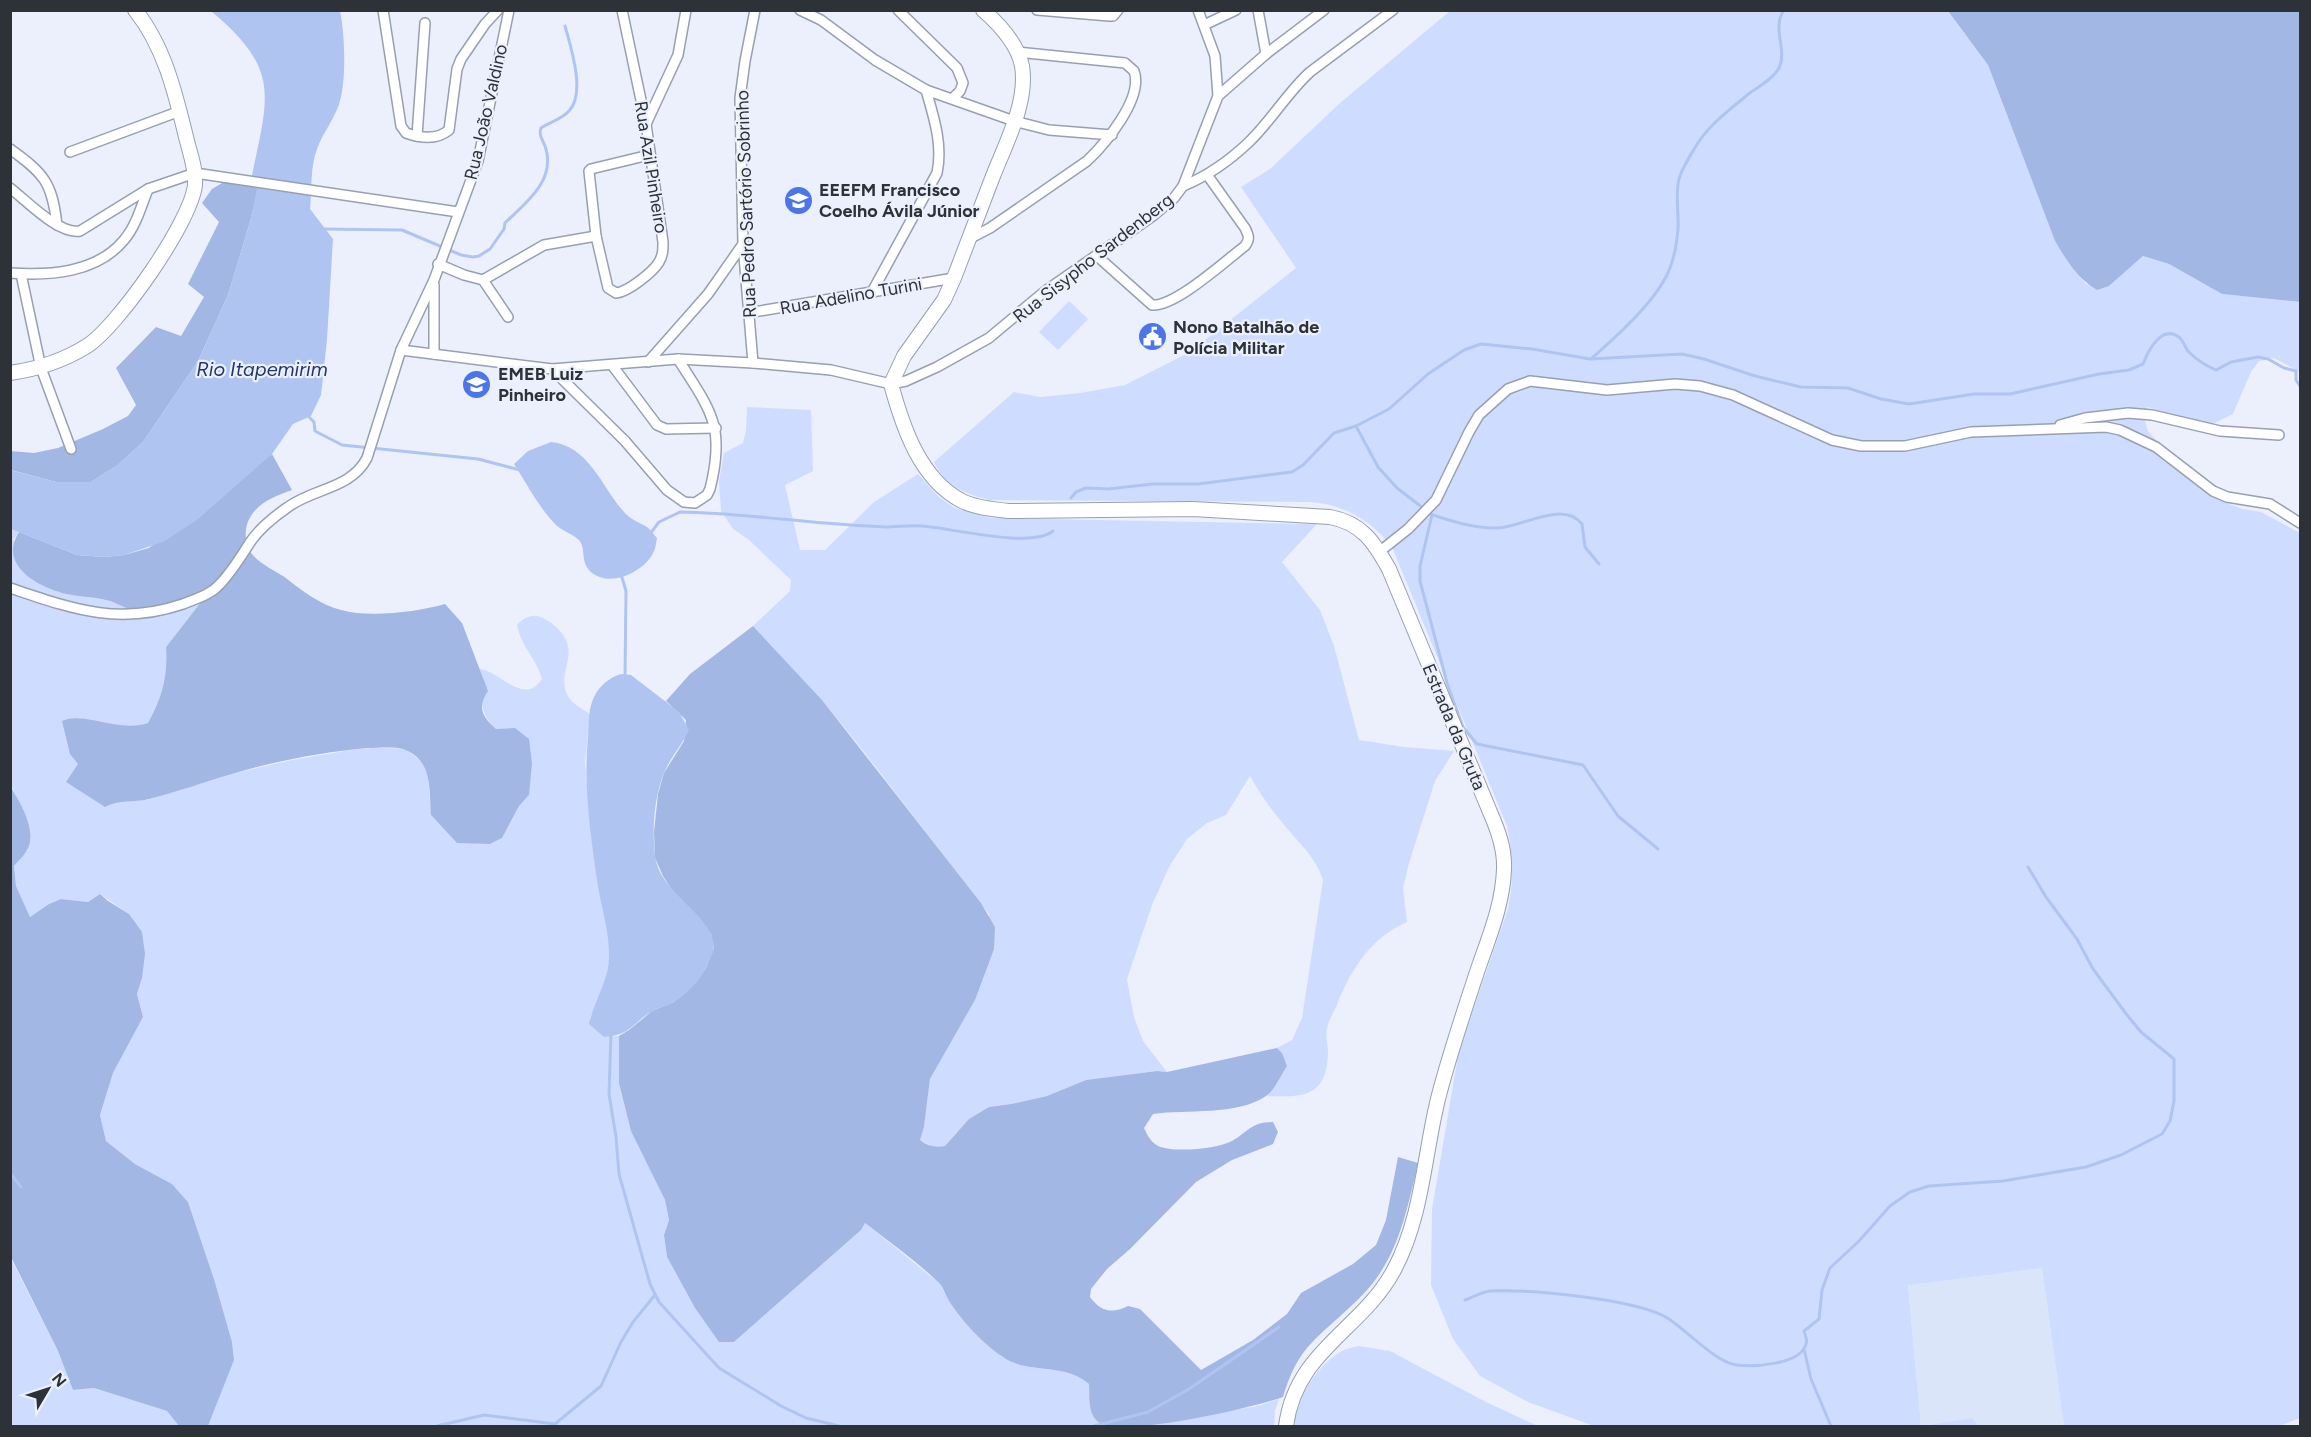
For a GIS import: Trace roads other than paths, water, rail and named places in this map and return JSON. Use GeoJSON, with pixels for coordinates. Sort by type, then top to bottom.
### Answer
{"type":"FeatureCollection","features":[{"type":"Feature","properties":{"kind":"main road"},"geometry":{"type":"LineString","coordinates":[[10,373],[41,368],[89,345],[121,315],[183,220],[195,188],[195,173],[169,75],[155,42],[135,10]]}},
{"type":"Feature","properties":{"kind":"main road"},"geometry":{"type":"LineString","coordinates":[[891,384],[904,356],[939,308],[974,237],[1014,122],[1022,89],[1022,64],[1017,52],[1003,32],[983,10]]}},
{"type":"Feature","properties":{"kind":"main road","name":"Estrada da Gruta"},"geometry":{"type":"LineString","coordinates":[[891,384],[902,421],[914,449],[929,473],[945,490],[964,502],[1008,511],[1193,509],[1330,517],[1345,520],[1359,529],[1379,552],[1399,594],[1494,821],[1503,850],[1504,869],[1501,893],[1489,941],[1439,1094],[1414,1218],[1404,1250],[1381,1292],[1314,1359],[1294,1392],[1286,1426]]}},
{"type":"Feature","properties":{"kind":"street"},"geometry":{"type":"LineString","coordinates":[[383,10],[401,126],[406,133],[417,136],[441,136],[449,130],[457,69],[474,39],[497,11]]}},
{"type":"Feature","properties":{"kind":"street","name":"Rua João Valdino"},"geometry":{"type":"LineString","coordinates":[[10,588],[63,606],[114,615],[142,615],[181,604],[201,597],[218,587],[253,539],[286,508],[345,481],[363,467],[401,350],[434,280],[442,253],[478,161],[509,10]]}},
{"type":"Feature","properties":{"kind":"street","name":"Rua Azil Pinheiro"},"geometry":{"type":"LineString","coordinates":[[596,236],[608,288],[611,292],[625,291],[658,264],[663,255],[645,124],[622,10]]}},
{"type":"Feature","properties":{"kind":"street"},"geometry":{"type":"LineString","coordinates":[[645,124],[678,55],[686,10]]}},
{"type":"Feature","properties":{"kind":"street","name":"Rua Pedro Sartório Sobrinho"},"geometry":{"type":"LineString","coordinates":[[753,363],[743,244],[740,98],[755,10]]}},
{"type":"Feature","properties":{"kind":"street"},"geometry":{"type":"LineString","coordinates":[[800,10],[821,20],[875,60],[926,90],[1014,122],[1049,130],[1112,135]]}},
{"type":"Feature","properties":{"kind":"street"},"geometry":{"type":"LineString","coordinates":[[898,10],[957,68],[963,83],[960,91],[953,98]]}},
{"type":"Feature","properties":{"kind":"street"},"geometry":{"type":"LineString","coordinates":[[1037,10],[1109,16],[1118,10]]}},
{"type":"Feature","properties":{"kind":"street"},"geometry":{"type":"LineString","coordinates":[[1198,10],[1215,56],[1218,96]]}},
{"type":"Feature","properties":{"kind":"street"},"geometry":{"type":"LineString","coordinates":[[1204,25],[1236,10]]}},
{"type":"Feature","properties":{"kind":"street"},"geometry":{"type":"LineString","coordinates":[[1258,10],[1266,54]]}},
{"type":"Feature","properties":{"kind":"street","name":"Rua Sisypho Sardenberg"},"geometry":{"type":"LineString","coordinates":[[891,384],[906,381],[976,346],[1005,326],[1044,292],[1154,215],[1174,198],[1183,186],[1218,96],[1266,54],[1324,10]]}},
{"type":"Feature","properties":{"kind":"street"},"geometry":{"type":"LineString","coordinates":[[1183,186],[1208,176],[1249,142],[1310,72],[1393,10]]}},
{"type":"Feature","properties":{"kind":"street"},"geometry":{"type":"LineString","coordinates":[[417,136],[425,22]]}},
{"type":"Feature","properties":{"kind":"street"},"geometry":{"type":"LineString","coordinates":[[974,237],[1087,161],[1112,135],[1122,120],[1136,83],[1136,76],[1131,67],[1120,62],[1017,52]]}},
{"type":"Feature","properties":{"kind":"street"},"geometry":{"type":"LineString","coordinates":[[872,292],[937,173],[940,162],[937,127],[926,90]]}},
{"type":"Feature","properties":{"kind":"street"},"geometry":{"type":"LineString","coordinates":[[70,152],[180,111]]}},
{"type":"Feature","properties":{"kind":"street"},"geometry":{"type":"LineString","coordinates":[[10,149],[40,175],[50,188],[54,197],[57,225]]}},
{"type":"Feature","properties":{"kind":"street"},"geometry":{"type":"LineString","coordinates":[[438,264],[483,280],[502,271],[544,244],[596,236],[589,183],[591,169],[649,155]]}},
{"type":"Feature","properties":{"kind":"street"},"geometry":{"type":"LineString","coordinates":[[10,188],[15,197],[68,231],[80,231],[148,189],[195,173],[458,212]]}},
{"type":"Feature","properties":{"kind":"street"},"geometry":{"type":"LineString","coordinates":[[1096,256],[1152,304],[1160,305],[1174,300],[1249,241],[1245,228],[1208,176]]}},
{"type":"Feature","properties":{"kind":"street"},"geometry":{"type":"LineString","coordinates":[[10,273],[66,271],[90,266],[105,258],[124,240],[137,218],[148,189]]}},
{"type":"Feature","properties":{"kind":"street"},"geometry":{"type":"LineString","coordinates":[[648,362],[708,294],[743,244]]}},
{"type":"Feature","properties":{"kind":"street"},"geometry":{"type":"LineString","coordinates":[[21,274],[41,368],[71,449]]}},
{"type":"Feature","properties":{"kind":"street","name":"Rua Adelino Turini"},"geometry":{"type":"LineString","coordinates":[[748,313],[954,278]]}},
{"type":"Feature","properties":{"kind":"street","name":"Rua João Valdino"},"geometry":{"type":"LineString","coordinates":[[434,280],[434,354]]}},
{"type":"Feature","properties":{"kind":"street"},"geometry":{"type":"LineString","coordinates":[[483,280],[508,317]]}},
{"type":"Feature","properties":{"kind":"street"},"geometry":{"type":"LineString","coordinates":[[401,350],[552,369],[678,359],[753,363],[831,370],[891,384]]}},
{"type":"Feature","properties":{"kind":"street"},"geometry":{"type":"LineString","coordinates":[[552,369],[625,441],[667,490],[684,502],[695,503],[707,495],[710,489],[716,451],[716,428],[711,413],[678,359]]}},
{"type":"Feature","properties":{"kind":"street"},"geometry":{"type":"LineString","coordinates":[[612,365],[653,421],[666,429],[716,428]]}},
{"type":"Feature","properties":{"kind":"street"},"geometry":{"type":"LineString","coordinates":[[1379,552],[1408,529],[1436,500],[1468,432],[1479,415],[1508,389],[1530,381],[1607,390],[1675,384],[1700,386],[1733,395],[1832,440],[1861,446],[1905,446],[1971,432],[2091,427],[2120,430],[2156,447],[2213,491],[2228,497],[2270,504],[2301,523]]}},
{"type":"Feature","properties":{"kind":"street"},"geometry":{"type":"LineString","coordinates":[[2043,430],[2085,418],[2128,413],[2152,415],[2220,431],[2279,435]]}},
{"type":"Feature","properties":{"kind":"water","name":"Rio Itapemirim"},"geometry":{"type":"Polygon","coordinates":[[[211,11],[340,11],[344,46],[343,86],[338,107],[315,156],[310,209],[333,239],[321,395],[311,416],[293,424],[272,454],[197,520],[163,542],[124,555],[104,557],[77,555],[11,529],[10,470],[56,482],[91,482],[118,465],[143,442],[198,361],[228,295],[250,222],[258,184],[252,175],[265,103],[264,84],[259,67],[249,50],[211,11]]]}},
{"type":"Feature","properties":{"kind":"water"},"geometry":{"type":"Polygon","coordinates":[[[551,442],[564,445],[585,459],[624,512],[647,527],[657,538],[650,558],[636,571],[609,579],[592,573],[584,560],[583,548],[579,540],[556,525],[539,504],[514,464],[528,451],[551,442]]]}},
{"type":"Feature","properties":{"kind":"water"},"geometry":{"type":"Polygon","coordinates":[[[621,674],[631,675],[679,712],[689,730],[667,767],[658,793],[655,814],[655,855],[658,868],[665,880],[704,922],[714,945],[706,968],[683,996],[648,1014],[628,1030],[614,1036],[604,1037],[589,1024],[607,972],[609,954],[590,831],[587,756],[590,712],[594,697],[605,683],[621,674]]]}},
{"type":"Feature","properties":{"kind":"waterway"},"geometry":{"type":"LineString","coordinates":[[1592,358],[1648,303],[1666,277],[1676,243],[1677,191],[1682,171],[1701,138],[1714,123],[1777,72],[1782,54],[1779,24],[1784,10]]}},
{"type":"Feature","properties":{"kind":"waterway"},"geometry":{"type":"LineString","coordinates":[[321,229],[402,230],[461,255],[473,257],[490,249],[504,229],[505,223],[542,182],[548,161],[541,128],[566,114],[574,103],[576,70],[565,26]]}},
{"type":"Feature","properties":{"kind":"waterway"},"geometry":{"type":"LineString","coordinates":[[1071,498],[1076,492],[1086,488],[1198,484],[1292,472],[1303,465],[1334,433],[1356,426],[1389,409],[1428,374],[1464,350],[1481,344],[1532,349],[1590,359],[1682,354],[1801,387],[1848,388],[1881,399],[1909,404],[1974,394],[2010,394],[2099,374],[2129,370],[2143,364],[2157,340],[2167,334],[2173,334],[2180,338],[2189,352],[2216,370],[2231,362],[2258,357],[2296,371],[2296,380],[2300,386]]}},
{"type":"Feature","properties":{"kind":"waterway"},"geometry":{"type":"LineString","coordinates":[[306,414],[314,422],[315,431],[342,445],[478,459],[520,470]]}},
{"type":"Feature","properties":{"kind":"waterway"},"geometry":{"type":"LineString","coordinates":[[1356,426],[1378,467],[1397,488],[1423,508]]}},
{"type":"Feature","properties":{"kind":"waterway"},"geometry":{"type":"LineString","coordinates":[[650,534],[659,522],[680,512],[731,514],[860,526],[922,526],[1010,538],[1042,536],[1053,531]]}},
{"type":"Feature","properties":{"kind":"waterway"},"geometry":{"type":"LineString","coordinates":[[1430,514],[1472,526],[1490,528],[1508,527],[1553,514],[1564,514],[1574,517],[1582,524],[1585,547],[1599,564]]}},
{"type":"Feature","properties":{"kind":"waterway"},"geometry":{"type":"LineString","coordinates":[[1432,515],[1420,566],[1420,581],[1447,683],[1463,727],[1477,744],[1583,765],[1618,816],[1658,849]]}},
{"type":"Feature","properties":{"kind":"waterway"},"geometry":{"type":"LineString","coordinates":[[621,574],[626,591],[625,677]]}},
{"type":"Feature","properties":{"kind":"waterway"},"geometry":{"type":"LineString","coordinates":[[1465,1300],[1487,1292],[1507,1291],[1582,1297],[1634,1306],[1669,1319],[1711,1353],[1728,1363],[1744,1366],[1775,1363],[1802,1351],[1807,1341],[1804,1331],[1819,1319],[1822,1290],[1830,1268],[1859,1241],[1890,1206],[1910,1192],[1929,1186],[2003,1181],[2086,1167],[2121,1155],[2162,1134],[2170,1121],[2174,1101],[2174,1059],[2141,1032],[2127,1015],[2093,969],[2077,939],[2046,897],[2028,867]]}},
{"type":"Feature","properties":{"kind":"waterway"},"geometry":{"type":"LineString","coordinates":[[611,1034],[609,1094],[619,1174],[650,1284],[659,1302],[719,1368],[781,1406],[806,1418],[839,1426]]}},
{"type":"Feature","properties":{"kind":"waterway"},"geometry":{"type":"LineString","coordinates":[[10,1173],[21,1187]]}},
{"type":"Feature","properties":{"kind":"waterway"},"geometry":{"type":"LineString","coordinates":[[437,1426],[484,1415],[555,1424],[601,1386],[621,1342],[633,1322],[655,1295]]}},
{"type":"Feature","properties":{"kind":"waterway"},"geometry":{"type":"LineString","coordinates":[[1094,1426],[1148,1412],[1189,1389],[1279,1327]]}},
{"type":"Feature","properties":{"kind":"waterway"},"geometry":{"type":"LineString","coordinates":[[1804,1349],[1811,1379],[1831,1426]]}},
{"type":"Feature","properties":{"kind":"place","name":"EEEFM Francisco Coelho Ávila Júnior"},"geometry":{"type":"Point","coordinates":[798,200]}},
{"type":"Feature","properties":{"kind":"place","name":"Nono Batalhão de Polícia Militar"},"geometry":{"type":"Point","coordinates":[1152,337]}},
{"type":"Feature","properties":{"kind":"place","name":"EMEB Luiz Pinheiro"},"geometry":{"type":"Point","coordinates":[477,384]}}]}
